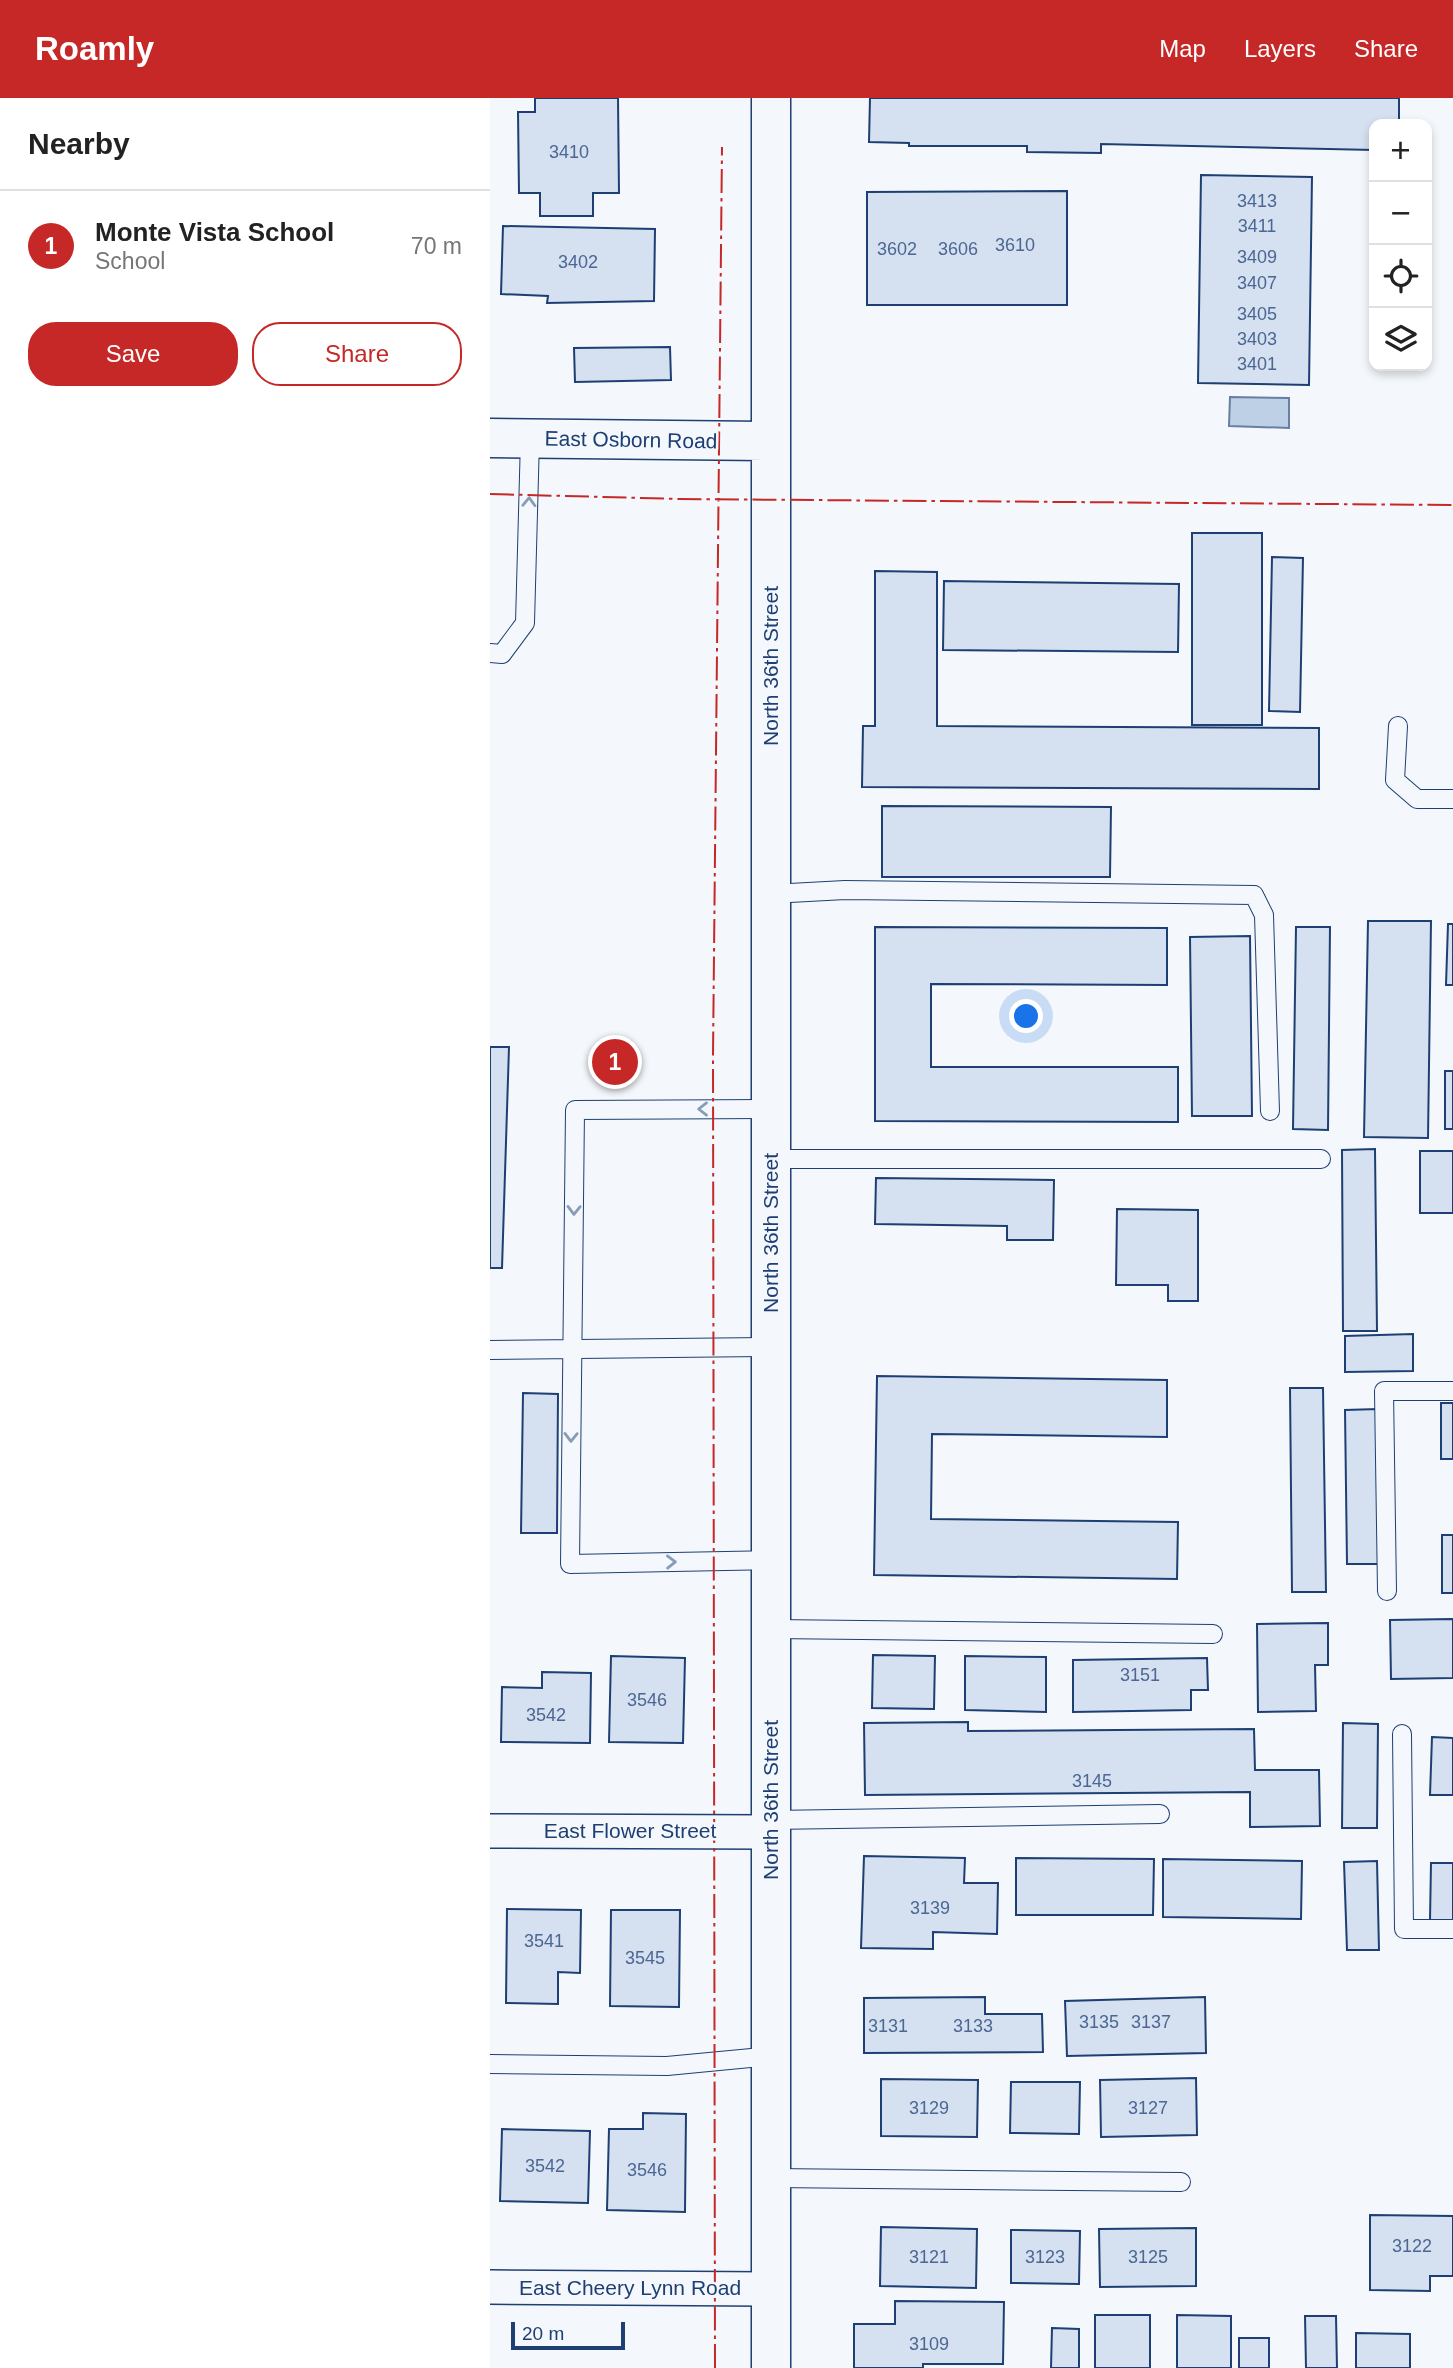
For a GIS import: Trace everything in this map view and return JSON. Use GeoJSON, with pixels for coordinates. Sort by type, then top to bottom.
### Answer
{"type":"FeatureCollection","features":[{"type":"Feature","properties":{"kind":"main road","name":"North 36th Street"},"geometry":{"type":"LineString","coordinates":[[771,98],[771,2368]]}},
{"type":"Feature","properties":{"kind":"main road","name":"East Osborn Road"},"geometry":{"type":"LineString","coordinates":[[490,439],[771,441]]}},
{"type":"Feature","properties":{"kind":"street","name":"East Flower Street"},"geometry":{"type":"LineString","coordinates":[[490,1830],[771,1826]]}},
{"type":"Feature","properties":{"kind":"street","name":"East Cheery Lynn Road"},"geometry":{"type":"LineString","coordinates":[[490,2287],[771,2289]]}},
{"type":"Feature","properties":{"kind":"lane"},"geometry":{"type":"LineString","coordinates":[[490,653],[502,654],[525,624],[529,564],[530,439]]}},
{"type":"Feature","properties":{"kind":"lane"},"geometry":{"type":"LineString","coordinates":[[1398,726],[1395,780],[1416,799],[1453,799]]}},
{"type":"Feature","properties":{"kind":"lane"},"geometry":{"type":"LineString","coordinates":[[771,894],[845,890],[1254,895],[1264,915],[1270,1111]]}},
{"type":"Feature","properties":{"kind":"lane"},"geometry":{"type":"LineString","coordinates":[[771,1109],[575,1110],[570,1564],[772,1560]]}},
{"type":"Feature","properties":{"kind":"lane"},"geometry":{"type":"LineString","coordinates":[[771,1159],[1321,1159]]}},
{"type":"Feature","properties":{"kind":"lane"},"geometry":{"type":"LineString","coordinates":[[490,1350],[771,1347]]}},
{"type":"Feature","properties":{"kind":"lane"},"geometry":{"type":"LineString","coordinates":[[1387,1591],[1384,1391],[1453,1391]]}},
{"type":"Feature","properties":{"kind":"lane"},"geometry":{"type":"LineString","coordinates":[[772,1629],[1213,1634]]}},
{"type":"Feature","properties":{"kind":"lane"},"geometry":{"type":"LineString","coordinates":[[1402,1734],[1404,1929],[1453,1929]]}},
{"type":"Feature","properties":{"kind":"lane"},"geometry":{"type":"LineString","coordinates":[[771,1826],[1160,1814]]}},
{"type":"Feature","properties":{"kind":"lane"},"geometry":{"type":"LineString","coordinates":[[490,2064],[667,2066],[771,2056]]}},
{"type":"Feature","properties":{"kind":"lane"},"geometry":{"type":"LineString","coordinates":[[771,2178],[1181,2182]]}},
{"type":"Feature","properties":{"kind":"water"},"geometry":{"type":"Polygon","coordinates":[[[1230,397],[1289,398],[1289,428],[1229,426],[1230,397]]]}},
{"type":"Feature","properties":{"kind":"building"},"geometry":{"type":"Polygon","coordinates":[[[535,98],[618,98],[619,193],[593,193],[593,216],[540,216],[540,193],[519,193],[518,112],[535,112],[535,98]]]}},
{"type":"Feature","properties":{"kind":"building"},"geometry":{"type":"Polygon","coordinates":[[[870,98],[1399,98],[1399,119],[1369,119],[1369,150],[1101,144],[1101,153],[1027,152],[1027,146],[909,146],[909,143],[869,142],[870,98]]]}},
{"type":"Feature","properties":{"kind":"building"},"geometry":{"type":"Polygon","coordinates":[[[1201,175],[1312,177],[1309,385],[1198,383],[1201,175]]]}},
{"type":"Feature","properties":{"kind":"building"},"geometry":{"type":"Polygon","coordinates":[[[1067,191],[1067,305],[867,305],[867,192],[1067,191]]]}},
{"type":"Feature","properties":{"kind":"building"},"geometry":{"type":"Polygon","coordinates":[[[503,226],[655,229],[654,301],[547,303],[548,296],[501,294],[503,226]]]}},
{"type":"Feature","properties":{"kind":"building"},"geometry":{"type":"Polygon","coordinates":[[[670,347],[671,380],[575,382],[574,348],[670,347]]]}},
{"type":"Feature","properties":{"kind":"building"},"geometry":{"type":"Polygon","coordinates":[[[1192,533],[1262,533],[1262,725],[1192,725],[1192,533]]]}},
{"type":"Feature","properties":{"kind":"building"},"geometry":{"type":"Polygon","coordinates":[[[1272,557],[1303,558],[1300,712],[1269,711],[1272,557]]]}},
{"type":"Feature","properties":{"kind":"building"},"geometry":{"type":"Polygon","coordinates":[[[875,571],[937,572],[937,726],[1319,728],[1319,789],[862,787],[863,726],[875,726],[875,571]]]}},
{"type":"Feature","properties":{"kind":"building"},"geometry":{"type":"Polygon","coordinates":[[[944,581],[1179,584],[1178,652],[943,650],[944,581]]]}},
{"type":"Feature","properties":{"kind":"building"},"geometry":{"type":"Polygon","coordinates":[[[882,806],[1111,807],[1110,877],[882,877],[882,806]]]}},
{"type":"Feature","properties":{"kind":"building"},"geometry":{"type":"Polygon","coordinates":[[[1368,921],[1431,921],[1428,1138],[1364,1137],[1368,921]]]}},
{"type":"Feature","properties":{"kind":"building"},"geometry":{"type":"Polygon","coordinates":[[[1448,924],[1453,924],[1453,985],[1446,985],[1448,924]]]}},
{"type":"Feature","properties":{"kind":"building"},"geometry":{"type":"Polygon","coordinates":[[[875,927],[1167,928],[1167,985],[931,984],[931,1067],[1178,1067],[1178,1122],[875,1121],[875,927]]]}},
{"type":"Feature","properties":{"kind":"building"},"geometry":{"type":"Polygon","coordinates":[[[1296,927],[1330,927],[1328,1130],[1293,1129],[1296,927]]]}},
{"type":"Feature","properties":{"kind":"building"},"geometry":{"type":"Polygon","coordinates":[[[1250,936],[1252,1116],[1192,1116],[1190,937],[1250,936]]]}},
{"type":"Feature","properties":{"kind":"building"},"geometry":{"type":"Polygon","coordinates":[[[490,1047],[509,1047],[502,1268],[490,1268],[490,1047]]]}},
{"type":"Feature","properties":{"kind":"building"},"geometry":{"type":"Polygon","coordinates":[[[1445,1071],[1453,1071],[1453,1129],[1445,1129],[1445,1071]]]}},
{"type":"Feature","properties":{"kind":"building"},"geometry":{"type":"Polygon","coordinates":[[[1375,1149],[1377,1331],[1343,1331],[1342,1150],[1375,1149]]]}},
{"type":"Feature","properties":{"kind":"building"},"geometry":{"type":"Polygon","coordinates":[[[1420,1151],[1453,1151],[1453,1213],[1420,1213],[1420,1151]]]}},
{"type":"Feature","properties":{"kind":"building"},"geometry":{"type":"Polygon","coordinates":[[[876,1178],[1054,1180],[1053,1240],[1007,1240],[1007,1226],[875,1224],[876,1178]]]}},
{"type":"Feature","properties":{"kind":"building"},"geometry":{"type":"Polygon","coordinates":[[[1117,1209],[1198,1210],[1198,1301],[1168,1301],[1168,1285],[1116,1285],[1117,1209]]]}},
{"type":"Feature","properties":{"kind":"building"},"geometry":{"type":"Polygon","coordinates":[[[1413,1334],[1413,1371],[1345,1372],[1345,1336],[1413,1334]]]}},
{"type":"Feature","properties":{"kind":"building"},"geometry":{"type":"Polygon","coordinates":[[[877,1376],[1167,1380],[1167,1437],[932,1434],[931,1519],[1178,1522],[1177,1579],[874,1575],[877,1376]]]}},
{"type":"Feature","properties":{"kind":"building"},"geometry":{"type":"Polygon","coordinates":[[[1290,1388],[1323,1388],[1326,1592],[1292,1592],[1290,1388]]]}},
{"type":"Feature","properties":{"kind":"building"},"geometry":{"type":"Polygon","coordinates":[[[523,1393],[558,1394],[557,1533],[521,1533],[523,1393]]]}},
{"type":"Feature","properties":{"kind":"building"},"geometry":{"type":"Polygon","coordinates":[[[1441,1403],[1453,1403],[1453,1459],[1441,1459],[1441,1403]]]}},
{"type":"Feature","properties":{"kind":"building"},"geometry":{"type":"Polygon","coordinates":[[[1378,1409],[1380,1564],[1347,1564],[1345,1410],[1378,1409]]]}},
{"type":"Feature","properties":{"kind":"building"},"geometry":{"type":"Polygon","coordinates":[[[1442,1535],[1453,1535],[1453,1593],[1442,1593],[1442,1535]]]}},
{"type":"Feature","properties":{"kind":"building"},"geometry":{"type":"Polygon","coordinates":[[[1453,1619],[1453,1678],[1391,1679],[1390,1620],[1453,1619]]]}},
{"type":"Feature","properties":{"kind":"building"},"geometry":{"type":"Polygon","coordinates":[[[1328,1623],[1328,1665],[1315,1665],[1316,1711],[1258,1712],[1257,1624],[1328,1623]]]}},
{"type":"Feature","properties":{"kind":"building"},"geometry":{"type":"Polygon","coordinates":[[[873,1655],[935,1656],[934,1709],[872,1708],[873,1655]]]}},
{"type":"Feature","properties":{"kind":"building"},"geometry":{"type":"Polygon","coordinates":[[[611,1656],[685,1658],[683,1743],[609,1742],[611,1656]]]}},
{"type":"Feature","properties":{"kind":"building"},"geometry":{"type":"Polygon","coordinates":[[[965,1656],[1046,1657],[1046,1712],[965,1710],[965,1656]]]}},
{"type":"Feature","properties":{"kind":"building"},"geometry":{"type":"Polygon","coordinates":[[[1207,1658],[1208,1690],[1191,1690],[1191,1710],[1073,1712],[1073,1660],[1207,1658]]]}},
{"type":"Feature","properties":{"kind":"building"},"geometry":{"type":"Polygon","coordinates":[[[542,1672],[591,1673],[590,1743],[501,1742],[502,1687],[542,1688],[542,1672]]]}},
{"type":"Feature","properties":{"kind":"building"},"geometry":{"type":"Polygon","coordinates":[[[968,1722],[968,1731],[1254,1729],[1255,1770],[1319,1770],[1320,1826],[1250,1827],[1250,1792],[865,1795],[864,1723],[968,1722]]]}},
{"type":"Feature","properties":{"kind":"building"},"geometry":{"type":"Polygon","coordinates":[[[1343,1723],[1378,1724],[1377,1828],[1342,1828],[1343,1723]]]}},
{"type":"Feature","properties":{"kind":"building"},"geometry":{"type":"Polygon","coordinates":[[[1432,1737],[1453,1738],[1453,1795],[1430,1795],[1432,1737]]]}},
{"type":"Feature","properties":{"kind":"building"},"geometry":{"type":"Polygon","coordinates":[[[864,1856],[965,1858],[964,1883],[998,1883],[997,1934],[933,1932],[933,1949],[861,1948],[864,1856]]]}},
{"type":"Feature","properties":{"kind":"building"},"geometry":{"type":"Polygon","coordinates":[[[1016,1858],[1154,1859],[1153,1915],[1016,1915],[1016,1858]]]}},
{"type":"Feature","properties":{"kind":"building"},"geometry":{"type":"Polygon","coordinates":[[[1163,1859],[1302,1861],[1301,1919],[1163,1917],[1163,1859]]]}},
{"type":"Feature","properties":{"kind":"building"},"geometry":{"type":"Polygon","coordinates":[[[1377,1861],[1379,1950],[1347,1950],[1344,1862],[1377,1861]]]}},
{"type":"Feature","properties":{"kind":"building"},"geometry":{"type":"Polygon","coordinates":[[[1431,1863],[1453,1863],[1453,1921],[1430,1920],[1431,1863]]]}},
{"type":"Feature","properties":{"kind":"building"},"geometry":{"type":"Polygon","coordinates":[[[507,1909],[581,1910],[580,1973],[558,1972],[558,2004],[506,2003],[507,1909]]]}},
{"type":"Feature","properties":{"kind":"building"},"geometry":{"type":"Polygon","coordinates":[[[611,1910],[680,1910],[679,2007],[610,2006],[611,1910]]]}},
{"type":"Feature","properties":{"kind":"building"},"geometry":{"type":"Polygon","coordinates":[[[985,1997],[985,2014],[1042,2014],[1043,2052],[864,2053],[864,1998],[985,1997]]]}},
{"type":"Feature","properties":{"kind":"building"},"geometry":{"type":"Polygon","coordinates":[[[1205,1997],[1206,2053],[1067,2056],[1065,2001],[1205,1997]]]}},
{"type":"Feature","properties":{"kind":"building"},"geometry":{"type":"Polygon","coordinates":[[[1196,2078],[1197,2135],[1101,2137],[1100,2080],[1196,2078]]]}},
{"type":"Feature","properties":{"kind":"building"},"geometry":{"type":"Polygon","coordinates":[[[881,2079],[978,2080],[977,2137],[881,2136],[881,2079]]]}},
{"type":"Feature","properties":{"kind":"building"},"geometry":{"type":"Polygon","coordinates":[[[1011,2082],[1080,2082],[1079,2134],[1010,2133],[1011,2082]]]}},
{"type":"Feature","properties":{"kind":"building"},"geometry":{"type":"Polygon","coordinates":[[[643,2113],[686,2114],[685,2212],[607,2210],[609,2129],[643,2129],[643,2113]]]}},
{"type":"Feature","properties":{"kind":"building"},"geometry":{"type":"Polygon","coordinates":[[[502,2129],[590,2131],[588,2203],[500,2201],[502,2129]]]}},
{"type":"Feature","properties":{"kind":"building"},"geometry":{"type":"Polygon","coordinates":[[[1370,2215],[1453,2216],[1453,2276],[1430,2276],[1430,2291],[1370,2290],[1370,2215]]]}},
{"type":"Feature","properties":{"kind":"building"},"geometry":{"type":"Polygon","coordinates":[[[881,2227],[977,2229],[976,2288],[880,2286],[881,2227]]]}},
{"type":"Feature","properties":{"kind":"building"},"geometry":{"type":"Polygon","coordinates":[[[1196,2228],[1196,2286],[1100,2287],[1099,2229],[1196,2228]]]}},
{"type":"Feature","properties":{"kind":"building"},"geometry":{"type":"Polygon","coordinates":[[[1011,2230],[1080,2231],[1079,2284],[1011,2283],[1011,2230]]]}},
{"type":"Feature","properties":{"kind":"building"},"geometry":{"type":"Polygon","coordinates":[[[895,2301],[1004,2302],[1003,2364],[923,2364],[923,2368],[854,2368],[854,2324],[895,2324],[895,2301]]]}},
{"type":"Feature","properties":{"kind":"building"},"geometry":{"type":"Polygon","coordinates":[[[1095,2315],[1150,2315],[1150,2368],[1095,2368],[1095,2315]]]}},
{"type":"Feature","properties":{"kind":"building"},"geometry":{"type":"Polygon","coordinates":[[[1177,2315],[1231,2316],[1231,2368],[1177,2368],[1177,2315]]]}},
{"type":"Feature","properties":{"kind":"building"},"geometry":{"type":"Polygon","coordinates":[[[1305,2316],[1336,2316],[1337,2368],[1306,2368],[1305,2316]]]}},
{"type":"Feature","properties":{"kind":"building"},"geometry":{"type":"Polygon","coordinates":[[[1052,2328],[1079,2329],[1079,2368],[1051,2368],[1052,2328]]]}},
{"type":"Feature","properties":{"kind":"building"},"geometry":{"type":"Polygon","coordinates":[[[1356,2333],[1410,2334],[1410,2368],[1356,2368],[1356,2333]]]}},
{"type":"Feature","properties":{"kind":"building"},"geometry":{"type":"Polygon","coordinates":[[[1239,2338],[1269,2338],[1269,2368],[1239,2368],[1239,2338]]]}},
{"type":"Feature","properties":{"kind":"power"},"geometry":{"type":"LineString","coordinates":[[715,2368],[713,1056],[722,147]]}},
{"type":"Feature","properties":{"kind":"power"},"geometry":{"type":"LineString","coordinates":[[490,494],[679,499],[1453,505]]}},
{"type":"Feature","properties":{"kind":"place","name":"Monte Vista School"},"geometry":{"type":"Point","coordinates":[615,1062]}}]}
